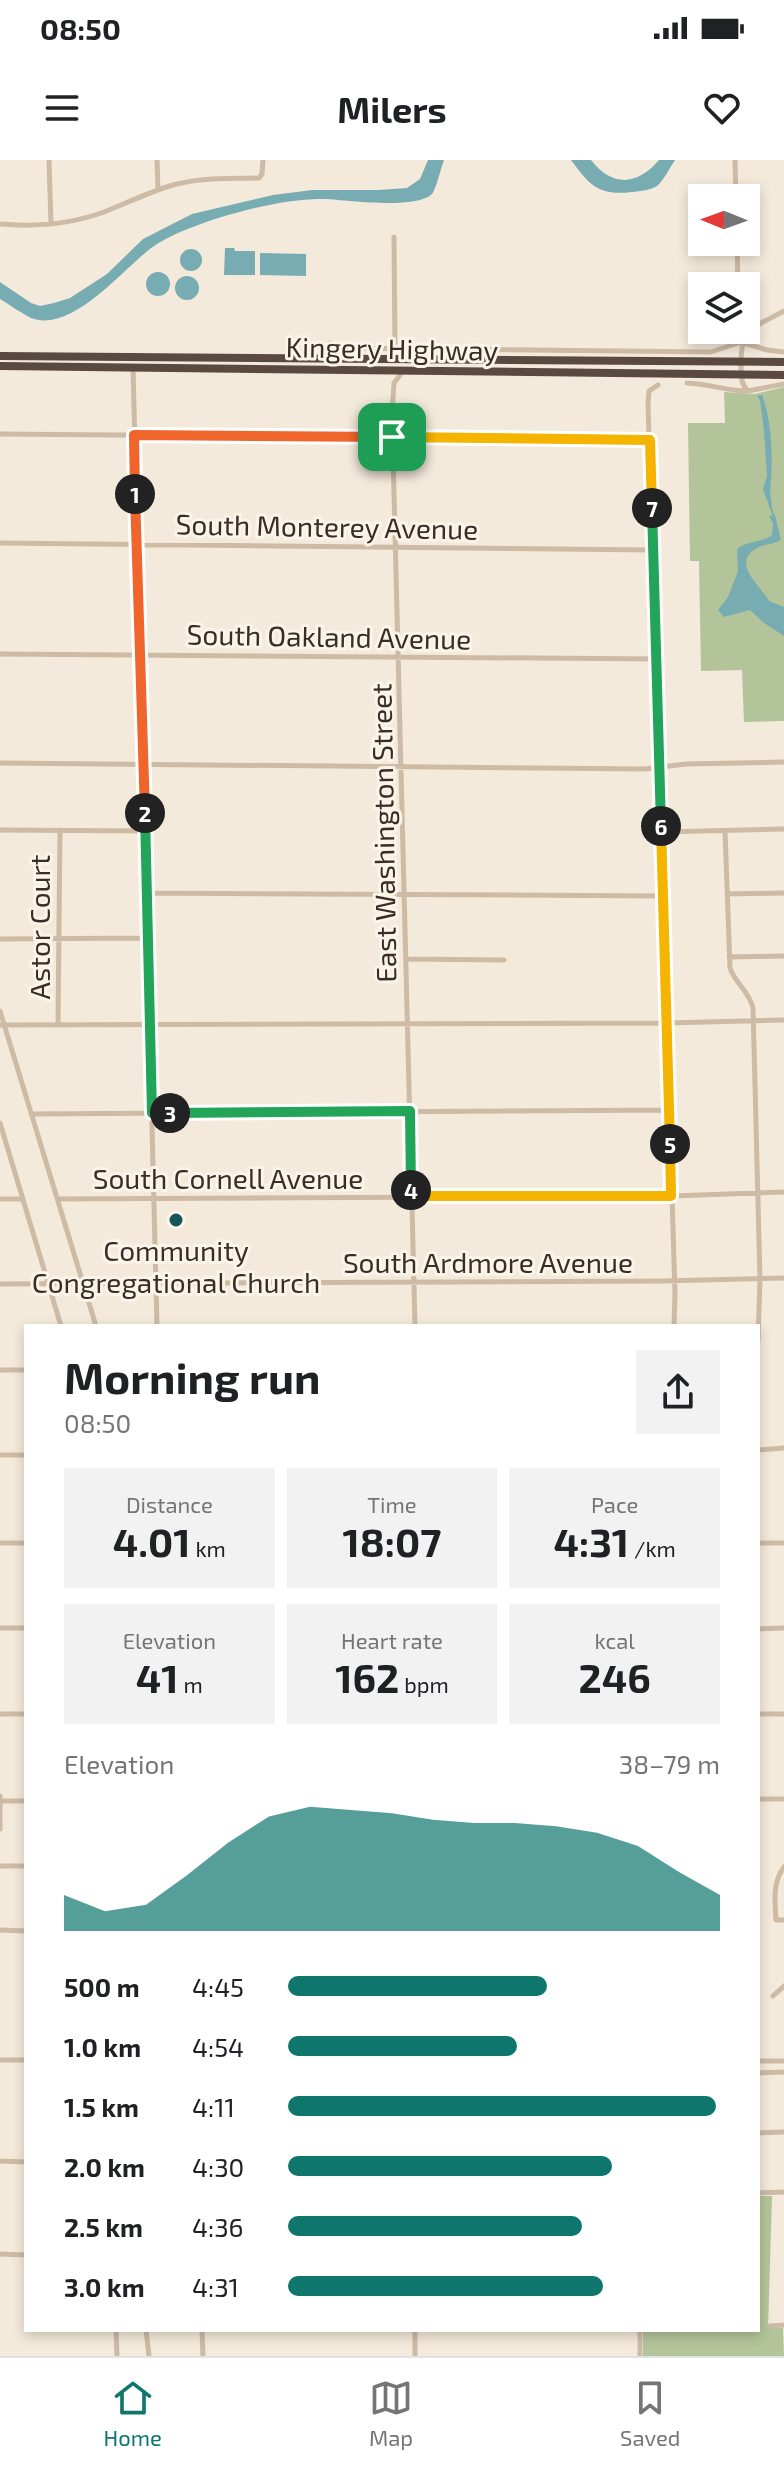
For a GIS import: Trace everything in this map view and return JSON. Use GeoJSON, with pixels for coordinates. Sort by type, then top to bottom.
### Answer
{"type":"FeatureCollection","features":[{"type":"Feature","properties":{"kind":"highway","name":"Kingery Highway"},"geometry":{"type":"LineString","coordinates":[[0,356],[784,362]]}},
{"type":"Feature","properties":{"kind":"highway","name":"Kingery Highway"},"geometry":{"type":"LineString","coordinates":[[0,366],[784,375]]}},
{"type":"Feature","properties":{"kind":"street"},"geometry":{"type":"LineString","coordinates":[[49,160],[51,224]]}},
{"type":"Feature","properties":{"kind":"street"},"geometry":{"type":"LineString","coordinates":[[157,160],[158,190]]}},
{"type":"Feature","properties":{"kind":"street"},"geometry":{"type":"LineString","coordinates":[[0,224],[51,224],[104,212],[158,190],[203,179],[261,176],[263,160]]}},
{"type":"Feature","properties":{"kind":"street"},"geometry":{"type":"LineString","coordinates":[[735,160],[736,184]]}},
{"type":"Feature","properties":{"kind":"street"},"geometry":{"type":"LineString","coordinates":[[394,237],[395,349]]}},
{"type":"Feature","properties":{"kind":"street"},"geometry":{"type":"LineString","coordinates":[[760,326],[784,311]]}},
{"type":"Feature","properties":{"kind":"street"},"geometry":{"type":"LineString","coordinates":[[330,343],[337,348],[711,352],[735,344]]}},
{"type":"Feature","properties":{"kind":"street"},"geometry":{"type":"LineString","coordinates":[[741,344],[742,383],[748,391]]}},
{"type":"Feature","properties":{"kind":"street"},"geometry":{"type":"LineString","coordinates":[[748,344],[784,352]]}},
{"type":"Feature","properties":{"kind":"street"},"geometry":{"type":"LineString","coordinates":[[133,367],[157,1324]]}},
{"type":"Feature","properties":{"kind":"street"},"geometry":{"type":"LineString","coordinates":[[386,371],[394,383],[403,371]]}},
{"type":"Feature","properties":{"kind":"street","name":"East Washington Street"},"geometry":{"type":"LineString","coordinates":[[394,383],[392,437],[415,1324]]}},
{"type":"Feature","properties":{"kind":"street"},"geometry":{"type":"LineString","coordinates":[[687,383],[713,384],[733,391],[784,384]]}},
{"type":"Feature","properties":{"kind":"street"},"geometry":{"type":"LineString","coordinates":[[658,385],[651,389],[649,395],[674,1324]]}},
{"type":"Feature","properties":{"kind":"street"},"geometry":{"type":"LineString","coordinates":[[0,434],[650,440]]}},
{"type":"Feature","properties":{"kind":"street","name":"South Monterey Avenue"},"geometry":{"type":"LineString","coordinates":[[0,543],[653,550]]}},
{"type":"Feature","properties":{"kind":"street","name":"South Oakland Avenue"},"geometry":{"type":"LineString","coordinates":[[0,654],[657,659]]}},
{"type":"Feature","properties":{"kind":"street"},"geometry":{"type":"LineString","coordinates":[[0,763],[659,767],[784,762]]}},
{"type":"Feature","properties":{"kind":"street"},"geometry":{"type":"LineString","coordinates":[[661,832],[784,829]]}},
{"type":"Feature","properties":{"kind":"street"},"geometry":{"type":"LineString","coordinates":[[0,830],[145,831]]}},
{"type":"Feature","properties":{"kind":"street","name":"Astor Court"},"geometry":{"type":"LineString","coordinates":[[58,1024],[60,830]]}},
{"type":"Feature","properties":{"kind":"street"},"geometry":{"type":"LineString","coordinates":[[725,831],[729,957],[733,976],[751,1001],[753,1021],[759,1324]]}},
{"type":"Feature","properties":{"kind":"street"},"geometry":{"type":"LineString","coordinates":[[146,893],[663,896]]}},
{"type":"Feature","properties":{"kind":"street"},"geometry":{"type":"LineString","coordinates":[[727,894],[784,893]]}},
{"type":"Feature","properties":{"kind":"street"},"geometry":{"type":"LineString","coordinates":[[0,939],[147,938]]}},
{"type":"Feature","properties":{"kind":"street"},"geometry":{"type":"LineString","coordinates":[[729,957],[784,956]]}},
{"type":"Feature","properties":{"kind":"street"},"geometry":{"type":"LineString","coordinates":[[406,959],[504,960]]}},
{"type":"Feature","properties":{"kind":"street"},"geometry":{"type":"LineString","coordinates":[[0,1011],[95,1324]]}},
{"type":"Feature","properties":{"kind":"street"},"geometry":{"type":"LineString","coordinates":[[2,1025],[784,1020]]}},
{"type":"Feature","properties":{"kind":"street"},"geometry":{"type":"LineString","coordinates":[[31,1114],[669,1110]]}},
{"type":"Feature","properties":{"kind":"street"},"geometry":{"type":"LineString","coordinates":[[0,1123],[60,1324]]}},
{"type":"Feature","properties":{"kind":"street","name":"South Cornell Avenue"},"geometry":{"type":"LineString","coordinates":[[57,1199],[671,1196],[784,1192]]}},
{"type":"Feature","properties":{"kind":"street"},"geometry":{"type":"LineString","coordinates":[[0,1199],[23,1199]]}},
{"type":"Feature","properties":{"kind":"street","name":"South Ardmore Avenue"},"geometry":{"type":"LineString","coordinates":[[0,1284],[784,1278]]}},
{"type":"Feature","properties":{"kind":"street"},"geometry":{"type":"LineString","coordinates":[[0,1370],[24,1370]]}},
{"type":"Feature","properties":{"kind":"street"},"geometry":{"type":"LineString","coordinates":[[760,1450],[784,1448]]}},
{"type":"Feature","properties":{"kind":"street"},"geometry":{"type":"LineString","coordinates":[[0,1455],[24,1455]]}},
{"type":"Feature","properties":{"kind":"street"},"geometry":{"type":"LineString","coordinates":[[0,1543],[24,1543]]}},
{"type":"Feature","properties":{"kind":"street"},"geometry":{"type":"LineString","coordinates":[[760,1543],[784,1543]]}},
{"type":"Feature","properties":{"kind":"street"},"geometry":{"type":"LineString","coordinates":[[0,1628],[24,1628]]}},
{"type":"Feature","properties":{"kind":"street"},"geometry":{"type":"LineString","coordinates":[[760,1629],[784,1628]]}},
{"type":"Feature","properties":{"kind":"street"},"geometry":{"type":"LineString","coordinates":[[0,1714],[24,1714]]}},
{"type":"Feature","properties":{"kind":"street"},"geometry":{"type":"LineString","coordinates":[[760,1714],[784,1714]]}},
{"type":"Feature","properties":{"kind":"street"},"geometry":{"type":"LineString","coordinates":[[0,1829],[0,1798],[24,1801]]}},
{"type":"Feature","properties":{"kind":"street"},"geometry":{"type":"LineString","coordinates":[[760,1799],[784,1799]]}},
{"type":"Feature","properties":{"kind":"street"},"geometry":{"type":"LineString","coordinates":[[0,1866],[24,1866]]}},
{"type":"Feature","properties":{"kind":"street"},"geometry":{"type":"LineString","coordinates":[[784,1867],[775,1884],[776,1920],[784,1920]]}},
{"type":"Feature","properties":{"kind":"street"},"geometry":{"type":"LineString","coordinates":[[0,1930],[24,1931]]}},
{"type":"Feature","properties":{"kind":"street"},"geometry":{"type":"LineString","coordinates":[[773,1996],[784,1986]]}},
{"type":"Feature","properties":{"kind":"street"},"geometry":{"type":"LineString","coordinates":[[0,2060],[24,2060]]}},
{"type":"Feature","properties":{"kind":"street"},"geometry":{"type":"LineString","coordinates":[[760,2061],[784,2061]]}},
{"type":"Feature","properties":{"kind":"street"},"geometry":{"type":"LineString","coordinates":[[760,2073],[784,2072]]}},
{"type":"Feature","properties":{"kind":"street"},"geometry":{"type":"LineString","coordinates":[[760,2133],[784,2132]]}},
{"type":"Feature","properties":{"kind":"street"},"geometry":{"type":"LineString","coordinates":[[0,2161],[24,2162]]}},
{"type":"Feature","properties":{"kind":"street"},"geometry":{"type":"LineString","coordinates":[[760,2193],[784,2192]]}},
{"type":"Feature","properties":{"kind":"street"},"geometry":{"type":"LineString","coordinates":[[0,2254],[24,2255]]}},
{"type":"Feature","properties":{"kind":"street"},"geometry":{"type":"LineString","coordinates":[[770,2326],[784,2325]]}},
{"type":"Feature","properties":{"kind":"street"},"geometry":{"type":"LineString","coordinates":[[116,2332],[117,2356]]}},
{"type":"Feature","properties":{"kind":"street"},"geometry":{"type":"LineString","coordinates":[[146,2332],[149,2356]]}},
{"type":"Feature","properties":{"kind":"street"},"geometry":{"type":"LineString","coordinates":[[202,2332],[203,2356]]}},
{"type":"Feature","properties":{"kind":"street"},"geometry":{"type":"LineString","coordinates":[[415,2332],[415,2356]]}},
{"type":"Feature","properties":{"kind":"street"},"geometry":{"type":"LineString","coordinates":[[640,2332],[640,2356]]}},
{"type":"Feature","properties":{"kind":"green space"},"geometry":{"type":"Polygon","coordinates":[[[784,387],[784,721],[744,722],[742,670],[701,671],[699,561],[690,561],[688,423],[725,423],[724,392],[755,394],[784,387]]]}},
{"type":"Feature","properties":{"kind":"green space"},"geometry":{"type":"Polygon","coordinates":[[[760,2196],[772,2196],[768,2328],[783,2328],[784,2356],[643,2356],[643,2332],[760,2332],[760,2196]]]}},
{"type":"Feature","properties":{"kind":"water"},"geometry":{"type":"Polygon","coordinates":[[[428,160],[444,160],[434,191],[423,199],[397,203],[306,199],[212,220],[154,246],[97,296],[64,316],[47,320],[31,318],[0,299],[0,282],[40,306],[70,298],[107,274],[143,239],[192,214],[273,195],[312,190],[407,188],[420,179],[428,160]]]}},
{"type":"Feature","properties":{"kind":"water"},"geometry":{"type":"Polygon","coordinates":[[[571,160],[591,160],[607,175],[625,180],[642,175],[659,160],[675,160],[657,186],[621,193],[596,187],[571,160]]]}},
{"type":"Feature","properties":{"kind":"water"},"geometry":{"type":"Polygon","coordinates":[[[225,248],[255,251],[255,275],[224,275],[225,248]]]}},
{"type":"Feature","properties":{"kind":"water"},"geometry":{"type":"Polygon","coordinates":[[[187,249],[195,249],[202,260],[195,271],[187,271],[180,264],[180,256],[187,249]]]}},
{"type":"Feature","properties":{"kind":"water"},"geometry":{"type":"Polygon","coordinates":[[[260,253],[306,254],[306,276],[260,275],[260,253]]]}},
{"type":"Feature","properties":{"kind":"water"},"geometry":{"type":"Polygon","coordinates":[[[158,272],[166,276],[170,284],[166,292],[158,296],[150,292],[146,284],[150,276],[158,272]]]}},
{"type":"Feature","properties":{"kind":"water"},"geometry":{"type":"Polygon","coordinates":[[[187,276],[196,279],[199,288],[196,297],[187,300],[178,297],[175,288],[178,279],[187,276]]]}},
{"type":"Feature","properties":{"kind":"water"},"geometry":{"type":"Polygon","coordinates":[[[762,395],[771,436],[770,508],[763,489],[767,476],[764,431],[757,396],[762,395]]]}},
{"type":"Feature","properties":{"kind":"water"},"geometry":{"type":"Polygon","coordinates":[[[775,515],[781,540],[757,548],[746,560],[750,574],[769,601],[784,607],[784,636],[750,610],[724,617],[718,610],[728,597],[738,571],[737,549],[772,535],[773,523],[769,516],[775,515]]]}},
{"type":"Feature","properties":{"kind":"waterway"},"geometry":{"type":"LineString","coordinates":[[770,505],[774,517]]}},
{"type":"Feature","properties":{"kind":"place","name":"Community Congregational Church"},"geometry":{"type":"Point","coordinates":[176,1220]}},
{"type":"Feature","properties":{"kind":"route"},"geometry":{"type":"LineString","coordinates":[[134,435],[392,437],[650,440],[671,1196],[412,1196],[410,1111],[152,1113],[134,435]]}}]}
